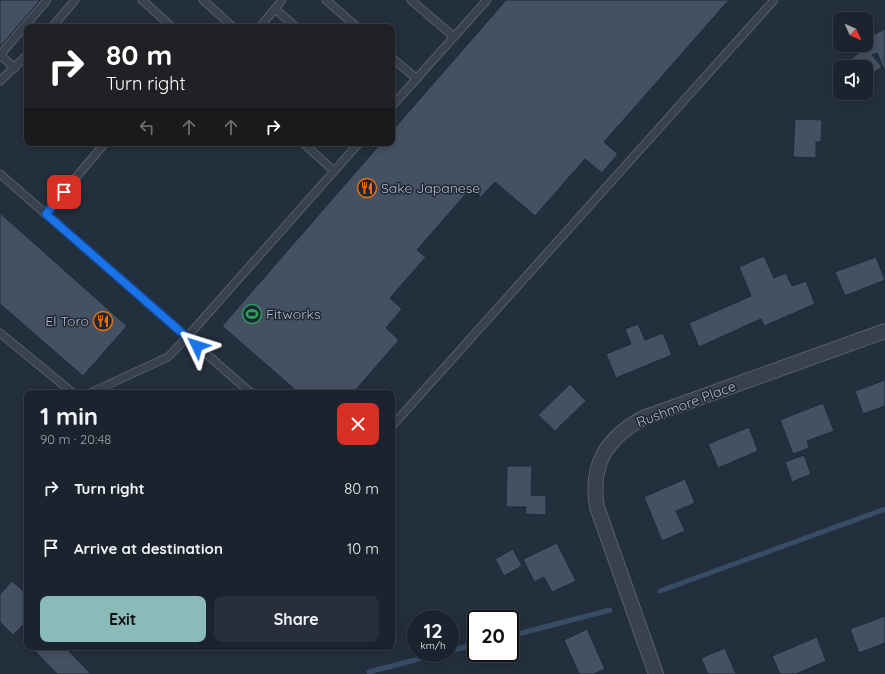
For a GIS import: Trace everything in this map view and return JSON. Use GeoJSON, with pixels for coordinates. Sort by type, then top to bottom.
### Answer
{"type":"FeatureCollection","features":[{"type":"Feature","properties":{"kind":"street","name":"Rushmore Place"},"geometry":{"type":"LineString","coordinates":[[656,674],[597,507],[595,479],[598,465],[610,442],[626,428],[643,418],[885,331]]}},
{"type":"Feature","properties":{"kind":"lane"},"geometry":{"type":"LineString","coordinates":[[26,24],[47,0]]}},
{"type":"Feature","properties":{"kind":"lane"},"geometry":{"type":"LineString","coordinates":[[55,24],[75,0]]}},
{"type":"Feature","properties":{"kind":"lane"},"geometry":{"type":"LineString","coordinates":[[142,0],[169,24]]}},
{"type":"Feature","properties":{"kind":"lane"},"geometry":{"type":"LineString","coordinates":[[203,0],[230,24]]}},
{"type":"Feature","properties":{"kind":"lane"},"geometry":{"type":"LineString","coordinates":[[262,24],[282,0]]}},
{"type":"Feature","properties":{"kind":"lane"},"geometry":{"type":"LineString","coordinates":[[326,0],[354,24]]}},
{"type":"Feature","properties":{"kind":"lane"},"geometry":{"type":"LineString","coordinates":[[411,0],[454,37]]}},
{"type":"Feature","properties":{"kind":"lane"},"geometry":{"type":"LineString","coordinates":[[395,103],[487,0]]}},
{"type":"Feature","properties":{"kind":"lane"},"geometry":{"type":"LineString","coordinates":[[395,423],[774,0]]}},
{"type":"Feature","properties":{"kind":"lane"},"geometry":{"type":"LineString","coordinates":[[275,9],[292,24]]}},
{"type":"Feature","properties":{"kind":"lane"},"geometry":{"type":"LineString","coordinates":[[15,68],[0,55],[24,27]]}},
{"type":"Feature","properties":{"kind":"lane"},"geometry":{"type":"LineString","coordinates":[[0,81],[24,58]]}},
{"type":"Feature","properties":{"kind":"lane"},"geometry":{"type":"LineString","coordinates":[[395,61],[417,79]]}},
{"type":"Feature","properties":{"kind":"lane"},"geometry":{"type":"LineString","coordinates":[[46,214],[103,146]]}},
{"type":"Feature","properties":{"kind":"lane"},"geometry":{"type":"LineString","coordinates":[[306,146],[334,171]]}},
{"type":"Feature","properties":{"kind":"lane"},"geometry":{"type":"LineString","coordinates":[[96,390],[168,357],[356,146]]}},
{"type":"Feature","properties":{"kind":"lane"},"geometry":{"type":"LineString","coordinates":[[0,174],[248,390]]}},
{"type":"Feature","properties":{"kind":"lane"},"geometry":{"type":"LineString","coordinates":[[0,333],[69,390]]}},
{"type":"Feature","properties":{"kind":"building"},"geometry":{"type":"Polygon","coordinates":[[[0,0],[40,0],[0,47],[0,0]]]}},
{"type":"Feature","properties":{"kind":"building"},"geometry":{"type":"Polygon","coordinates":[[[506,0],[729,0],[604,142],[618,154],[602,173],[585,159],[535,216],[495,182],[481,197],[471,188],[417,250],[426,257],[390,298],[402,309],[386,328],[399,340],[356,390],[296,390],[222,326],[378,146],[395,146],[395,128],[506,0]]]}},
{"type":"Feature","properties":{"kind":"building"},"geometry":{"type":"Polygon","coordinates":[[[885,29],[885,72],[877,53],[872,55],[882,67],[873,73],[873,60],[850,60],[860,52],[873,52],[873,35],[885,29]]]}},
{"type":"Feature","properties":{"kind":"building"},"geometry":{"type":"Polygon","coordinates":[[[795,119],[822,120],[821,142],[816,142],[816,158],[793,157],[795,119]]]}},
{"type":"Feature","properties":{"kind":"building"},"geometry":{"type":"Polygon","coordinates":[[[0,213],[127,326],[83,376],[0,304],[0,213]]]}},
{"type":"Feature","properties":{"kind":"building"},"geometry":{"type":"Polygon","coordinates":[[[764,256],[774,278],[786,273],[792,286],[806,281],[815,304],[764,326],[761,319],[699,347],[689,323],[751,296],[739,267],[764,256]]]}},
{"type":"Feature","properties":{"kind":"building"},"geometry":{"type":"Polygon","coordinates":[[[876,257],[885,280],[845,296],[835,272],[876,257]]]}},
{"type":"Feature","properties":{"kind":"building"},"geometry":{"type":"Polygon","coordinates":[[[638,324],[645,340],[663,333],[672,355],[616,378],[606,354],[631,344],[625,329],[638,324]]]}},
{"type":"Feature","properties":{"kind":"building"},"geometry":{"type":"Polygon","coordinates":[[[885,380],[885,406],[863,414],[855,391],[885,380]]]}},
{"type":"Feature","properties":{"kind":"building"},"geometry":{"type":"Polygon","coordinates":[[[570,384],[586,401],[555,431],[538,415],[570,384]]]}},
{"type":"Feature","properties":{"kind":"building"},"geometry":{"type":"Polygon","coordinates":[[[823,403],[834,431],[807,441],[809,448],[793,454],[780,420],[823,403]]]}},
{"type":"Feature","properties":{"kind":"building"},"geometry":{"type":"Polygon","coordinates":[[[749,427],[758,451],[718,468],[708,444],[749,427]]]}},
{"type":"Feature","properties":{"kind":"building"},"geometry":{"type":"Polygon","coordinates":[[[804,455],[811,474],[792,482],[785,462],[804,455]]]}},
{"type":"Feature","properties":{"kind":"building"},"geometry":{"type":"Polygon","coordinates":[[[507,466],[532,466],[531,495],[546,496],[546,515],[525,514],[526,507],[506,507],[507,466]]]}},
{"type":"Feature","properties":{"kind":"building"},"geometry":{"type":"Polygon","coordinates":[[[685,479],[695,503],[676,511],[685,531],[662,541],[644,497],[685,479]]]}},
{"type":"Feature","properties":{"kind":"building"},"geometry":{"type":"Polygon","coordinates":[[[557,543],[576,581],[552,592],[544,577],[534,582],[523,559],[557,543]]]}},
{"type":"Feature","properties":{"kind":"building"},"geometry":{"type":"Polygon","coordinates":[[[513,549],[522,566],[504,576],[495,559],[513,549]]]}},
{"type":"Feature","properties":{"kind":"building"},"geometry":{"type":"Polygon","coordinates":[[[12,581],[24,591],[24,624],[13,635],[0,622],[0,594],[12,581]]]}},
{"type":"Feature","properties":{"kind":"building"},"geometry":{"type":"Polygon","coordinates":[[[885,616],[885,643],[859,653],[850,629],[885,616]]]}},
{"type":"Feature","properties":{"kind":"building"},"geometry":{"type":"Polygon","coordinates":[[[587,629],[605,669],[594,674],[579,674],[564,640],[587,629]]]}},
{"type":"Feature","properties":{"kind":"building"},"geometry":{"type":"Polygon","coordinates":[[[817,637],[826,661],[796,674],[780,674],[772,656],[817,637]]]}},
{"type":"Feature","properties":{"kind":"building"},"geometry":{"type":"Polygon","coordinates":[[[725,648],[736,674],[708,674],[701,658],[725,648]]]}},
{"type":"Feature","properties":{"kind":"building"},"geometry":{"type":"Polygon","coordinates":[[[34,650],[68,650],[91,674],[57,674],[34,650]]]}},
{"type":"Feature","properties":{"kind":"waterway"},"geometry":{"type":"LineString","coordinates":[[660,591],[885,509]]}},
{"type":"Feature","properties":{"kind":"waterway"},"geometry":{"type":"LineString","coordinates":[[519,634],[610,610]]}},
{"type":"Feature","properties":{"kind":"waterway"},"geometry":{"type":"LineString","coordinates":[[459,649],[467,646]]}},
{"type":"Feature","properties":{"kind":"waterway"},"geometry":{"type":"LineString","coordinates":[[369,672],[407,662]]}},
{"type":"Feature","properties":{"kind":"place","name":"Sake Japanese"},"geometry":{"type":"Point","coordinates":[367,188]}},
{"type":"Feature","properties":{"kind":"place","name":"Fitworks"},"geometry":{"type":"Point","coordinates":[252,314]}},
{"type":"Feature","properties":{"kind":"place","name":"El Toro"},"geometry":{"type":"Point","coordinates":[103,321]}},
{"type":"Feature","properties":{"kind":"route"},"geometry":{"type":"LineString","coordinates":[[64,192],[46,214],[197,346]]}}]}
